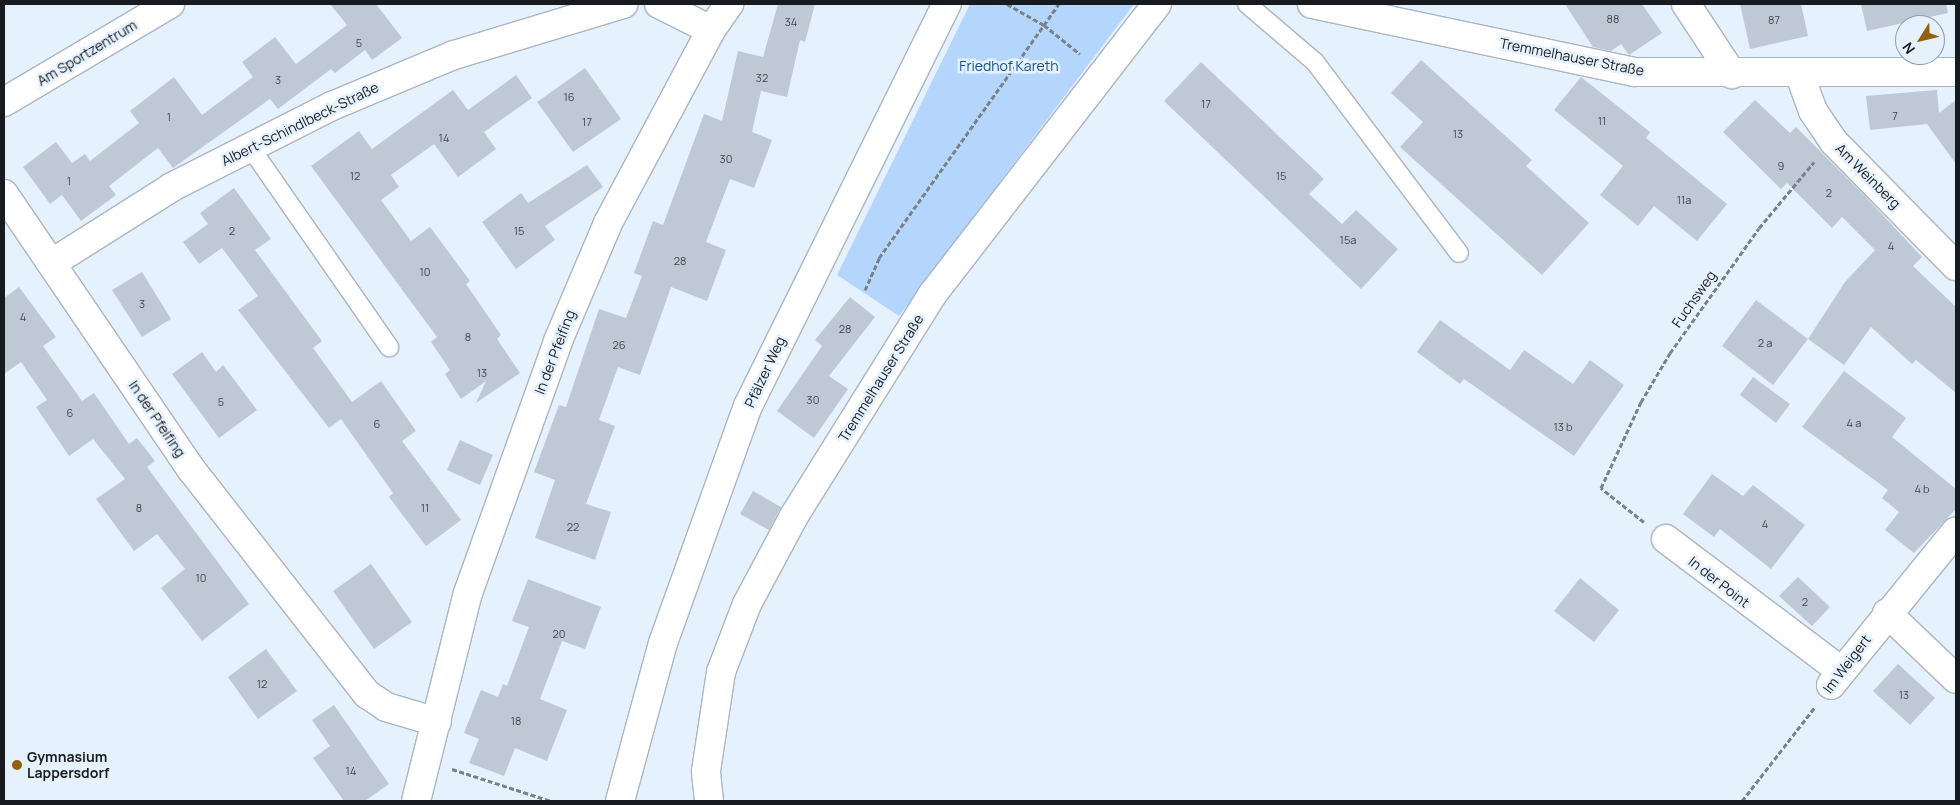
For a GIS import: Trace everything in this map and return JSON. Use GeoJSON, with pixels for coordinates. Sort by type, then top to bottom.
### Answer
{"type":"FeatureCollection","features":[{"type":"Feature","properties":{"kind":"street","name":"Am Sportzentrum"},"geometry":{"type":"LineString","coordinates":[[4,102],[170,4]]}},
{"type":"Feature","properties":{"kind":"street","name":"Albert-Schindlbeck-Straße"},"geometry":{"type":"LineString","coordinates":[[52,263],[172,187],[332,106],[454,55],[623,4]]}},
{"type":"Feature","properties":{"kind":"street"},"geometry":{"type":"LineString","coordinates":[[659,4],[710,30]]}},
{"type":"Feature","properties":{"kind":"street","name":"In der Pfeifing"},"geometry":{"type":"LineString","coordinates":[[416,801],[428,762],[468,593],[558,341],[608,222],[710,30],[729,4]]}},
{"type":"Feature","properties":{"kind":"street","name":"Pfälzer Weg"},"geometry":{"type":"LineString","coordinates":[[620,801],[629,760],[675,607],[716,487],[760,377],[947,4]]}},
{"type":"Feature","properties":{"kind":"street","name":"Tremmelhauser Straße"},"geometry":{"type":"LineString","coordinates":[[709,801],[706,771],[721,672],[747,604],[794,516],[932,295],[1157,4]]}},
{"type":"Feature","properties":{"kind":"street","name":"Tremmelhauser Straße"},"geometry":{"type":"LineString","coordinates":[[1312,4],[1634,72],[1732,74],[1956,72]]}},
{"type":"Feature","properties":{"kind":"street"},"geometry":{"type":"LineString","coordinates":[[1686,4],[1732,74]]}},
{"type":"Feature","properties":{"kind":"street","name":"Am Weinberg"},"geometry":{"type":"LineString","coordinates":[[1799,74],[1813,111],[1834,142],[1956,266]]}},
{"type":"Feature","properties":{"kind":"street","name":"In der Pfeifing"},"geometry":{"type":"LineString","coordinates":[[4,194],[191,469],[367,694],[386,707],[437,722]]}},
{"type":"Feature","properties":{"kind":"street","name":"Im Weigert"},"geometry":{"type":"LineString","coordinates":[[1836,679],[1887,613],[1956,531]]}},
{"type":"Feature","properties":{"kind":"street","name":"In der Point"},"geometry":{"type":"LineString","coordinates":[[1666,539],[1836,679]]}},
{"type":"Feature","properties":{"kind":"street"},"geometry":{"type":"LineString","coordinates":[[1887,613],[1956,679]]}},
{"type":"Feature","properties":{"kind":"lane"},"geometry":{"type":"LineString","coordinates":[[1247,4],[1314,62],[1459,252]]}},
{"type":"Feature","properties":{"kind":"lane"},"geometry":{"type":"LineString","coordinates":[[250,147],[389,347]]}},
{"type":"Feature","properties":{"kind":"path"},"geometry":{"type":"LineString","coordinates":[[1007,4],[1044,25],[1080,54]]}},
{"type":"Feature","properties":{"kind":"path"},"geometry":{"type":"LineString","coordinates":[[865,290],[879,258],[1059,4]]}},
{"type":"Feature","properties":{"kind":"path","name":"Fuchsweg"},"geometry":{"type":"LineString","coordinates":[[1666,539],[1601,488],[1641,402],[1670,353],[1758,228],[1834,142]]}},
{"type":"Feature","properties":{"kind":"path","name":"Im Weigert"},"geometry":{"type":"LineString","coordinates":[[1742,801],[1836,679]]}},
{"type":"Feature","properties":{"kind":"path"},"geometry":{"type":"LineString","coordinates":[[428,762],[551,801]]}},
{"type":"Feature","properties":{"kind":"green space","name":"Friedhof Kareth"},"geometry":{"type":"Polygon","coordinates":[[[970,4],[1134,4],[899,316],[837,275],[970,4]]]}},
{"type":"Feature","properties":{"kind":"building"},"geometry":{"type":"Polygon","coordinates":[[[330,4],[376,4],[402,38],[372,60],[365,50],[335,73],[331,69],[278,109],[270,99],[173,168],[158,148],[109,186],[116,195],[81,221],[62,195],[50,204],[23,167],[56,142],[72,163],[85,154],[90,161],[139,123],[130,111],[174,77],[202,115],[253,77],[242,62],[275,37],[296,64],[347,25],[330,4]]]}},
{"type":"Feature","properties":{"kind":"building"},"geometry":{"type":"Polygon","coordinates":[[[778,4],[815,4],[805,42],[800,40],[787,97],[761,91],[752,132],[772,140],[754,188],[730,179],[706,242],[726,250],[707,301],[671,287],[640,375],[618,367],[599,420],[615,426],[586,504],[611,512],[595,560],[535,538],[555,480],[534,472],[559,405],[566,407],[599,309],[626,318],[642,276],[634,273],[653,221],[663,225],[704,114],[722,121],[738,51],[763,57],[778,4]]]}},
{"type":"Feature","properties":{"kind":"building"},"geometry":{"type":"Polygon","coordinates":[[[1565,4],[1642,4],[1662,33],[1629,55],[1621,44],[1611,51],[1593,47],[1565,4]]]}},
{"type":"Feature","properties":{"kind":"building"},"geometry":{"type":"Polygon","coordinates":[[[1740,4],[1801,4],[1808,36],[1750,49],[1740,4]]]}},
{"type":"Feature","properties":{"kind":"building"},"geometry":{"type":"Polygon","coordinates":[[[1861,4],[1946,4],[1948,13],[1939,15],[1895,15],[1895,25],[1867,31],[1861,4]]]}},
{"type":"Feature","properties":{"kind":"building"},"geometry":{"type":"Polygon","coordinates":[[[1421,60],[1532,160],[1526,166],[1589,223],[1542,275],[1400,147],[1423,122],[1391,93],[1421,60]]]}},
{"type":"Feature","properties":{"kind":"building"},"geometry":{"type":"Polygon","coordinates":[[[1201,62],[1324,179],[1309,194],[1342,224],[1356,210],[1398,249],[1361,289],[1164,101],[1201,62]]]}},
{"type":"Feature","properties":{"kind":"building"},"geometry":{"type":"Polygon","coordinates":[[[585,68],[621,119],[573,152],[537,102],[585,68]]]}},
{"type":"Feature","properties":{"kind":"building"},"geometry":{"type":"Polygon","coordinates":[[[516,75],[532,98],[484,132],[496,149],[458,177],[434,144],[391,175],[399,187],[381,200],[411,241],[430,227],[470,281],[466,284],[501,335],[497,339],[520,373],[476,403],[486,381],[461,399],[445,374],[450,370],[431,342],[437,337],[311,166],[359,131],[372,149],[453,90],[468,110],[516,75]]]}},
{"type":"Feature","properties":{"kind":"building"},"geometry":{"type":"Polygon","coordinates":[[[1581,77],[1650,132],[1646,138],[1727,204],[1697,241],[1654,206],[1638,226],[1600,195],[1623,166],[1554,110],[1581,77]]]}},
{"type":"Feature","properties":{"kind":"building"},"geometry":{"type":"Polygon","coordinates":[[[1937,90],[1939,113],[1956,100],[1956,164],[1927,124],[1870,130],[1866,96],[1937,90]]]}},
{"type":"Feature","properties":{"kind":"building"},"geometry":{"type":"Polygon","coordinates":[[[1755,100],[1790,133],[1796,127],[1864,195],[1922,257],[1913,266],[1956,307],[1956,393],[1916,360],[1912,364],[1871,327],[1844,365],[1808,339],[1845,282],[1875,250],[1842,217],[1832,228],[1787,183],[1781,189],[1723,132],[1755,100]]]}},
{"type":"Feature","properties":{"kind":"building"},"geometry":{"type":"Polygon","coordinates":[[[587,165],[603,187],[545,226],[555,240],[516,269],[482,222],[521,193],[528,203],[587,165]]]}},
{"type":"Feature","properties":{"kind":"building"},"geometry":{"type":"Polygon","coordinates":[[[234,188],[271,239],[255,250],[322,341],[313,348],[352,402],[381,381],[416,431],[402,441],[461,520],[426,546],[389,497],[393,493],[341,419],[329,428],[238,310],[258,296],[222,248],[199,264],[183,242],[208,224],[200,213],[234,188]]]}},
{"type":"Feature","properties":{"kind":"building"},"geometry":{"type":"Polygon","coordinates":[[[142,272],[171,319],[142,337],[112,290],[142,272]]]}},
{"type":"Feature","properties":{"kind":"building"},"geometry":{"type":"Polygon","coordinates":[[[19,287],[56,337],[43,346],[82,401],[94,393],[129,444],[137,438],[155,461],[147,467],[249,604],[202,641],[161,588],[185,569],[157,534],[134,551],[96,499],[125,479],[93,439],[69,456],[36,407],[47,400],[21,362],[4,374],[4,298],[19,287]]]}},
{"type":"Feature","properties":{"kind":"building"},"geometry":{"type":"Polygon","coordinates":[[[850,297],[875,317],[829,376],[848,389],[814,438],[777,411],[822,346],[815,340],[850,297]]]}},
{"type":"Feature","properties":{"kind":"building"},"geometry":{"type":"Polygon","coordinates":[[[1756,300],[1808,339],[1773,385],[1722,346],[1756,300]]]}},
{"type":"Feature","properties":{"kind":"building"},"geometry":{"type":"Polygon","coordinates":[[[1440,320],[1510,370],[1524,350],[1573,384],[1590,360],[1624,385],[1574,456],[1464,379],[1460,384],[1417,352],[1440,320]]]}},
{"type":"Feature","properties":{"kind":"building"},"geometry":{"type":"Polygon","coordinates":[[[202,352],[216,372],[223,365],[257,410],[219,438],[172,374],[202,352]]]}},
{"type":"Feature","properties":{"kind":"building"},"geometry":{"type":"Polygon","coordinates":[[[1844,371],[1906,418],[1892,437],[1956,489],[1956,509],[1914,553],[1885,530],[1899,512],[1882,498],[1888,490],[1802,427],[1844,371]]]}},
{"type":"Feature","properties":{"kind":"building"},"geometry":{"type":"Polygon","coordinates":[[[1753,377],[1790,404],[1776,423],[1740,395],[1753,377]]]}},
{"type":"Feature","properties":{"kind":"building"},"geometry":{"type":"Polygon","coordinates":[[[460,440],[493,455],[480,485],[447,470],[460,440]]]}},
{"type":"Feature","properties":{"kind":"building"},"geometry":{"type":"Polygon","coordinates":[[[1712,474],[1743,496],[1753,485],[1805,525],[1771,569],[1720,529],[1714,537],[1683,514],[1712,474]]]}},
{"type":"Feature","properties":{"kind":"building"},"geometry":{"type":"Polygon","coordinates":[[[753,491],[781,507],[769,530],[740,514],[753,491]]]}},
{"type":"Feature","properties":{"kind":"building"},"geometry":{"type":"Polygon","coordinates":[[[371,564],[412,622],[374,649],[333,591],[371,564]]]}},
{"type":"Feature","properties":{"kind":"building"},"geometry":{"type":"Polygon","coordinates":[[[1798,577],[1830,607],[1812,626],[1779,596],[1798,577]]]}},
{"type":"Feature","properties":{"kind":"building"},"geometry":{"type":"Polygon","coordinates":[[[1580,578],[1619,610],[1594,642],[1554,611],[1580,578]]]}},
{"type":"Feature","properties":{"kind":"building"},"geometry":{"type":"Polygon","coordinates":[[[528,579],[601,607],[585,649],[562,641],[540,699],[567,710],[547,761],[515,748],[504,776],[469,763],[479,739],[464,733],[481,690],[498,697],[503,684],[507,686],[529,627],[512,621],[528,579]]]}},
{"type":"Feature","properties":{"kind":"building"},"geometry":{"type":"Polygon","coordinates":[[[266,649],[297,691],[258,719],[228,677],[266,649]]]}},
{"type":"Feature","properties":{"kind":"building"},"geometry":{"type":"Polygon","coordinates":[[[1898,664],[1935,698],[1910,725],[1873,691],[1898,664]]]}},
{"type":"Feature","properties":{"kind":"building"},"geometry":{"type":"Polygon","coordinates":[[[334,705],[389,784],[365,801],[344,801],[313,758],[330,746],[312,720],[334,705]]]}},
{"type":"Feature","properties":{"kind":"place","name":"Gymnasium Lappersdorf"},"geometry":{"type":"Point","coordinates":[17,765]}}]}
